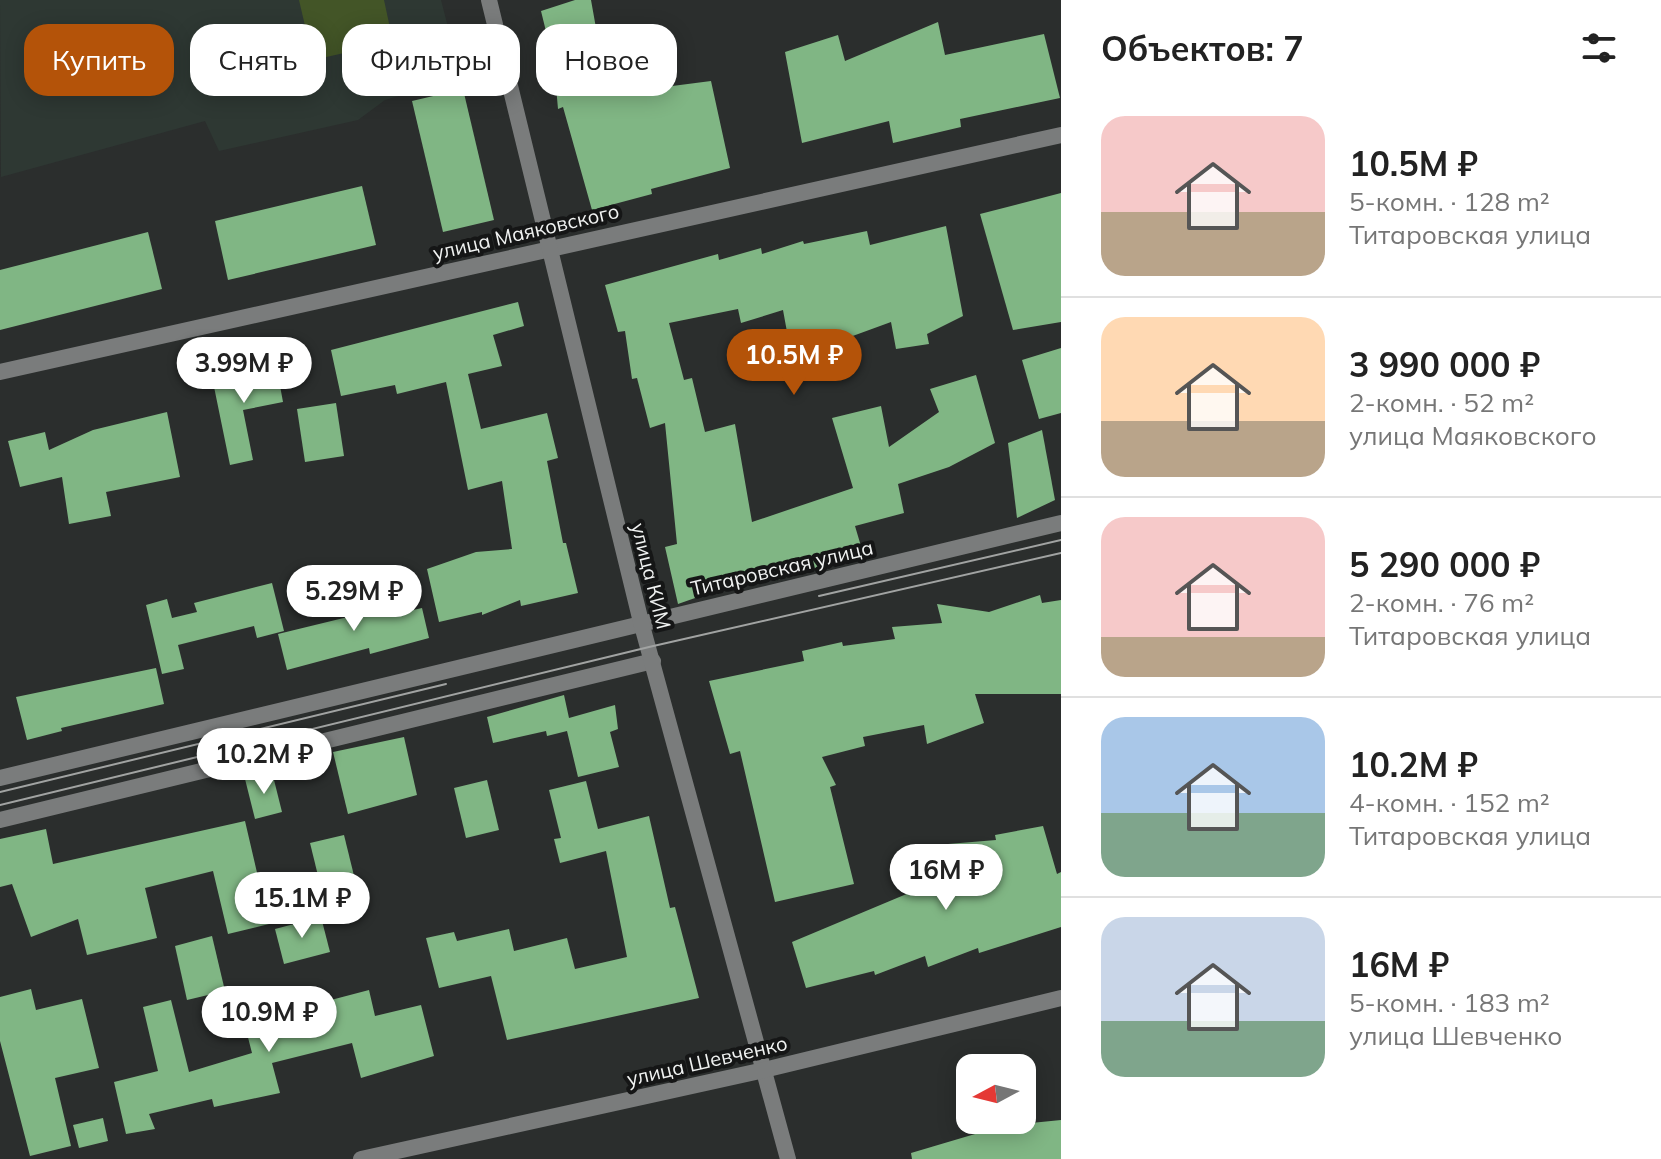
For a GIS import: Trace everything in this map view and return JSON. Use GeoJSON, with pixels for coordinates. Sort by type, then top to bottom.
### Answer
{"type":"FeatureCollection","features":[{"type":"Feature","properties":{"kind":"street","name":"улица КИМ"},"geometry":{"type":"LineString","coordinates":[[489,0],[641,622],[788,1159]]}},
{"type":"Feature","properties":{"kind":"street","name":"улица Маяковского"},"geometry":{"type":"LineString","coordinates":[[0,372],[1061,135]]}},
{"type":"Feature","properties":{"kind":"street","name":"Титаровская улица"},"geometry":{"type":"LineString","coordinates":[[0,778],[1061,523]]}},
{"type":"Feature","properties":{"kind":"street"},"geometry":{"type":"LineString","coordinates":[[0,820],[653,661]]}},
{"type":"Feature","properties":{"kind":"street","name":"улица Шевченко"},"geometry":{"type":"LineString","coordinates":[[361,1159],[764,1070],[1061,998]]}},
{"type":"Feature","properties":{"kind":"shaded area"},"geometry":{"type":"Polygon","coordinates":[[[0,0],[441,0],[447,24],[342,24],[342,96],[398,96],[385,100],[358,120],[219,151],[205,121],[1,177],[0,0]]]}},
{"type":"Feature","properties":{"kind":"green space"},"geometry":{"type":"Polygon","coordinates":[[[299,0],[384,0],[389,24],[342,24],[342,53],[326,57],[326,24],[305,24],[299,0]]]}},
{"type":"Feature","properties":{"kind":"building"},"geometry":{"type":"Polygon","coordinates":[[[575,0],[591,0],[595,24],[544,24],[541,11],[575,0]]]}},
{"type":"Feature","properties":{"kind":"building"},"geometry":{"type":"Polygon","coordinates":[[[938,22],[945,55],[1044,34],[1060,98],[960,119],[961,127],[893,143],[889,121],[802,143],[785,52],[838,35],[845,61],[938,22]]]}},
{"type":"Feature","properties":{"kind":"building"},"geometry":{"type":"Polygon","coordinates":[[[711,81],[730,168],[651,189],[652,194],[592,210],[563,107],[558,109],[557,96],[677,96],[677,85],[711,81]]]}},
{"type":"Feature","properties":{"kind":"building"},"geometry":{"type":"Polygon","coordinates":[[[433,96],[465,96],[494,220],[443,232],[412,101],[433,96]]]}},
{"type":"Feature","properties":{"kind":"building"},"geometry":{"type":"Polygon","coordinates":[[[362,186],[376,245],[228,280],[215,221],[362,186]]]}},
{"type":"Feature","properties":{"kind":"building"},"geometry":{"type":"Polygon","coordinates":[[[1061,193],[1061,322],[1013,330],[980,214],[1061,193]]]}},
{"type":"Feature","properties":{"kind":"building"},"geometry":{"type":"Polygon","coordinates":[[[946,226],[963,316],[927,334],[929,344],[896,349],[891,322],[839,341],[837,331],[787,332],[783,310],[741,323],[738,309],[669,323],[684,380],[692,378],[705,432],[735,424],[752,522],[853,488],[832,418],[881,406],[889,447],[939,412],[930,389],[976,375],[995,443],[949,467],[898,484],[904,513],[855,526],[863,553],[774,581],[772,571],[678,604],[665,547],[677,544],[665,423],[650,428],[637,378],[632,379],[625,331],[618,332],[605,285],[718,254],[719,260],[761,248],[762,254],[803,241],[804,244],[867,231],[870,245],[946,226]]]}},
{"type":"Feature","properties":{"kind":"building"},"geometry":{"type":"Polygon","coordinates":[[[148,232],[162,289],[0,330],[0,270],[148,232]]]}},
{"type":"Feature","properties":{"kind":"building"},"geometry":{"type":"Polygon","coordinates":[[[518,302],[524,326],[493,335],[502,366],[468,374],[481,429],[547,413],[558,458],[547,461],[563,543],[566,543],[578,593],[521,606],[520,600],[482,615],[482,612],[439,622],[427,569],[476,552],[512,549],[502,481],[468,490],[446,382],[397,394],[395,385],[341,396],[331,350],[518,302]]]}},
{"type":"Feature","properties":{"kind":"building"},"geometry":{"type":"Polygon","coordinates":[[[1061,348],[1061,413],[1039,419],[1022,360],[1061,348]]]}},
{"type":"Feature","properties":{"kind":"building"},"geometry":{"type":"Polygon","coordinates":[[[276,364],[283,402],[243,410],[253,460],[230,465],[212,377],[276,364]]]}},
{"type":"Feature","properties":{"kind":"building"},"geometry":{"type":"Polygon","coordinates":[[[336,403],[344,456],[305,462],[297,409],[336,403]]]}},
{"type":"Feature","properties":{"kind":"building"},"geometry":{"type":"Polygon","coordinates":[[[167,412],[180,477],[106,492],[111,516],[69,524],[62,477],[20,487],[8,441],[45,432],[49,450],[93,430],[167,412]]]}},
{"type":"Feature","properties":{"kind":"building"},"geometry":{"type":"Polygon","coordinates":[[[1042,430],[1055,500],[1017,518],[1008,443],[1042,430]]]}},
{"type":"Feature","properties":{"kind":"building"},"geometry":{"type":"Polygon","coordinates":[[[272,583],[284,631],[257,638],[254,626],[178,645],[184,669],[162,674],[146,605],[167,599],[172,618],[197,612],[194,603],[272,583]]]}},
{"type":"Feature","properties":{"kind":"building"},"geometry":{"type":"Polygon","coordinates":[[[385,590],[391,615],[422,608],[429,638],[370,654],[369,648],[287,670],[278,634],[360,614],[356,597],[385,590]]]}},
{"type":"Feature","properties":{"kind":"building"},"geometry":{"type":"Polygon","coordinates":[[[1040,595],[1042,603],[1061,600],[1061,694],[975,694],[984,723],[927,744],[924,725],[863,737],[865,746],[822,757],[836,785],[830,787],[854,884],[775,902],[740,751],[730,754],[709,681],[804,661],[802,651],[842,642],[843,646],[895,639],[892,627],[942,623],[937,604],[989,612],[1040,595]]]}},
{"type":"Feature","properties":{"kind":"building"},"geometry":{"type":"Polygon","coordinates":[[[156,668],[164,704],[61,728],[62,731],[27,740],[16,697],[156,668]]]}},
{"type":"Feature","properties":{"kind":"building"},"geometry":{"type":"Polygon","coordinates":[[[564,695],[569,718],[615,705],[618,729],[610,732],[619,767],[578,777],[567,731],[547,736],[546,731],[493,743],[487,717],[564,695]]]}},
{"type":"Feature","properties":{"kind":"building"},"geometry":{"type":"Polygon","coordinates":[[[404,737],[417,795],[348,814],[333,752],[404,737]]]}},
{"type":"Feature","properties":{"kind":"building"},"geometry":{"type":"Polygon","coordinates":[[[272,772],[282,812],[255,819],[245,779],[272,772]]]}},
{"type":"Feature","properties":{"kind":"building"},"geometry":{"type":"Polygon","coordinates":[[[487,780],[499,830],[466,838],[454,788],[487,780]]]}},
{"type":"Feature","properties":{"kind":"building"},"geometry":{"type":"Polygon","coordinates":[[[586,781],[598,829],[649,816],[670,908],[675,907],[699,998],[507,1040],[491,976],[439,988],[426,938],[454,932],[457,941],[509,929],[514,951],[567,938],[575,969],[627,957],[606,851],[560,863],[554,839],[561,838],[549,790],[586,781]]]}},
{"type":"Feature","properties":{"kind":"building"},"geometry":{"type":"Polygon","coordinates":[[[245,821],[269,924],[228,934],[213,871],[145,888],[157,938],[87,955],[78,919],[31,937],[12,884],[0,887],[0,839],[46,829],[53,864],[245,821]]]}},
{"type":"Feature","properties":{"kind":"building"},"geometry":{"type":"Polygon","coordinates":[[[1043,826],[1057,874],[1061,872],[1061,927],[979,953],[978,948],[928,967],[925,956],[875,975],[874,971],[806,988],[792,942],[928,885],[924,873],[956,870],[948,844],[996,840],[995,835],[1043,826]]]}},
{"type":"Feature","properties":{"kind":"building"},"geometry":{"type":"Polygon","coordinates":[[[344,835],[358,892],[324,900],[310,843],[344,835]]]}},
{"type":"Feature","properties":{"kind":"building"},"geometry":{"type":"Polygon","coordinates":[[[321,917],[330,952],[284,964],[275,929],[321,917]]]}},
{"type":"Feature","properties":{"kind":"building"},"geometry":{"type":"Polygon","coordinates":[[[212,936],[225,991],[187,1000],[175,946],[212,936]]]}},
{"type":"Feature","properties":{"kind":"building"},"geometry":{"type":"Polygon","coordinates":[[[31,989],[36,1010],[82,999],[99,1068],[55,1078],[71,1146],[30,1156],[0,1041],[0,997],[31,989]]]}},
{"type":"Feature","properties":{"kind":"building"},"geometry":{"type":"Polygon","coordinates":[[[369,990],[375,1016],[421,1005],[434,1056],[361,1078],[352,1043],[272,1063],[280,1093],[214,1107],[212,1099],[149,1114],[155,1129],[126,1134],[114,1082],[158,1071],[143,1007],[171,1000],[189,1072],[252,1053],[243,1018],[269,1011],[270,1016],[369,990]]]}},
{"type":"Feature","properties":{"kind":"building"},"geometry":{"type":"Polygon","coordinates":[[[103,1118],[108,1141],[79,1148],[73,1125],[103,1118]]]}},
{"type":"Feature","properties":{"kind":"building"},"geometry":{"type":"Polygon","coordinates":[[[1061,1120],[1061,1159],[912,1159],[911,1153],[975,1134],[1036,1134],[1036,1123],[1061,1120]]]}},
{"type":"Feature","properties":{"kind":"tram line"},"geometry":{"type":"LineString","coordinates":[[819,596],[1061,540]]}},
{"type":"Feature","properties":{"kind":"tram line"},"geometry":{"type":"LineString","coordinates":[[0,805],[649,647],[1061,553]]}},
{"type":"Feature","properties":{"kind":"tram line"},"geometry":{"type":"LineString","coordinates":[[0,792],[446,684]]}}]}
